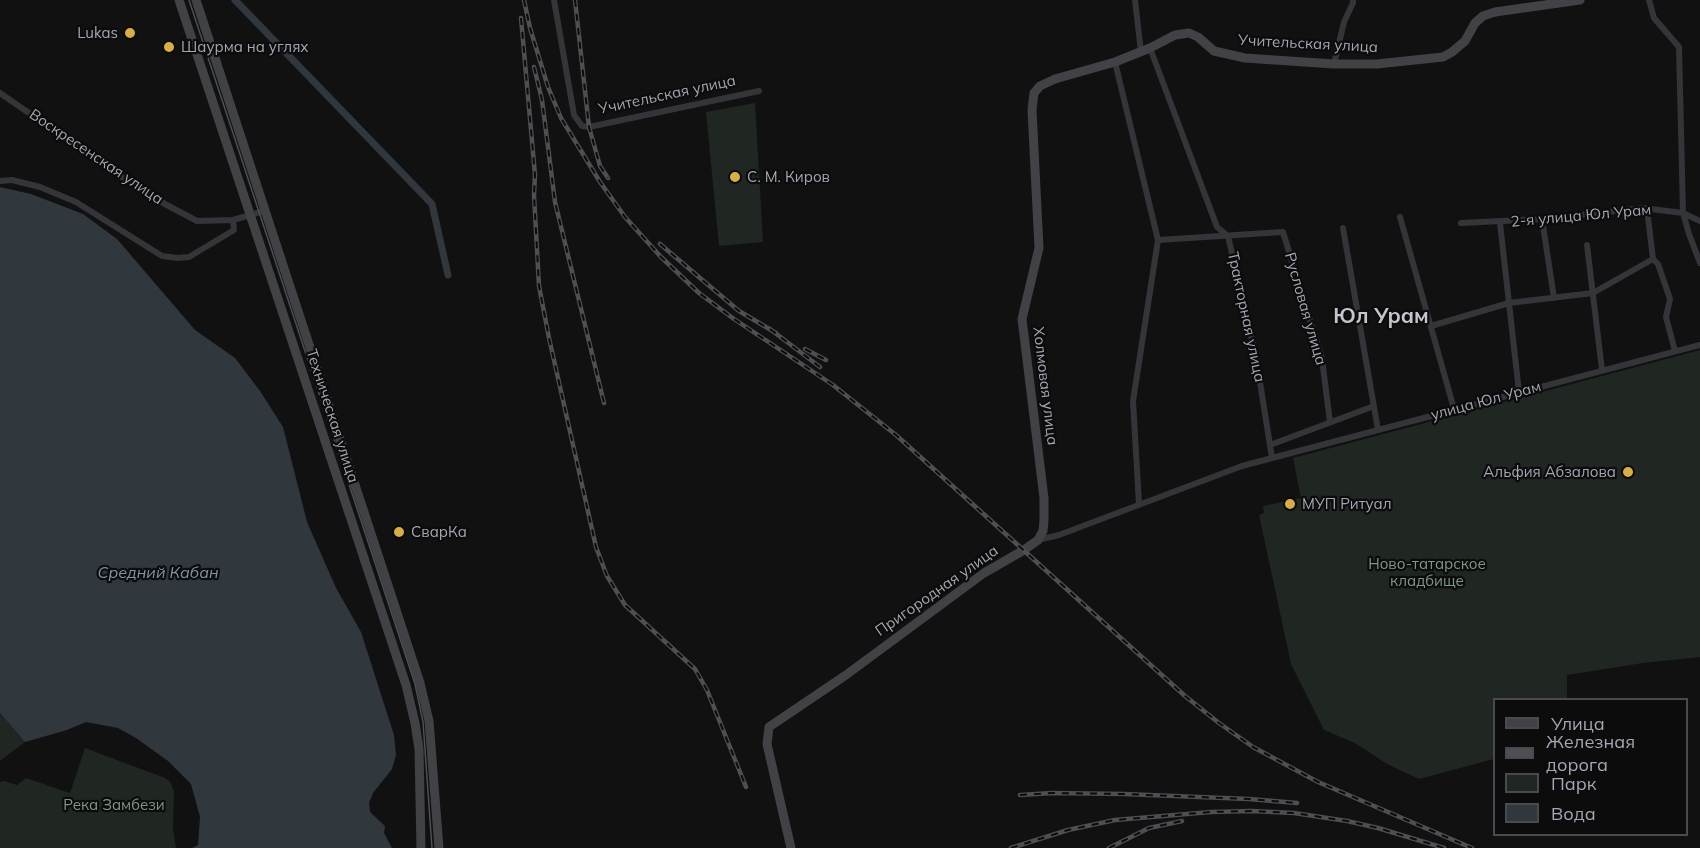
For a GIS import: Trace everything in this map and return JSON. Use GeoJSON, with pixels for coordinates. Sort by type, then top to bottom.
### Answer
{"type":"FeatureCollection","features":[{"type":"Feature","properties":{"kind":"main road","name":"Техническая улица"},"geometry":{"type":"LineString","coordinates":[[179,0],[406,685],[416,723],[419,749],[421,848]]}},
{"type":"Feature","properties":{"kind":"main road","name":"Техническая улица"},"geometry":{"type":"LineString","coordinates":[[196,0],[420,683],[429,721],[438,847]]}},
{"type":"Feature","properties":{"kind":"main road","name":"Учительская улица"},"geometry":{"type":"LineString","coordinates":[[1034,93],[1047,82],[1115,62],[1175,35],[1189,33],[1198,37],[1214,51],[1224,54],[1334,64],[1377,64],[1443,57],[1465,41],[1475,23],[1495,12],[1580,0]]}},
{"type":"Feature","properties":{"kind":"main road","name":"Холмовая улица"},"geometry":{"type":"LineString","coordinates":[[1034,93],[1032,110],[1039,248],[1022,319],[1044,498],[1043,531],[1038,540]]}},
{"type":"Feature","properties":{"kind":"main road","name":"Пригородная улица"},"geometry":{"type":"LineString","coordinates":[[791,848],[767,744],[769,727],[846,675],[984,573],[1038,540]]}},
{"type":"Feature","properties":{"kind":"street","name":"Учительская улица"},"geometry":{"type":"LineString","coordinates":[[554,0],[574,115],[582,126],[589,127],[759,91]]}},
{"type":"Feature","properties":{"kind":"street","name":"Тракторная улица"},"geometry":{"type":"LineString","coordinates":[[1135,0],[1146,50],[1217,227],[1228,236],[1256,357],[1272,458]]}},
{"type":"Feature","properties":{"kind":"street"},"geometry":{"type":"LineString","coordinates":[[1334,64],[1344,22],[1353,0]]}},
{"type":"Feature","properties":{"kind":"street"},"geometry":{"type":"LineString","coordinates":[[1649,0],[1654,18],[1679,47],[1683,213],[1700,263]]}},
{"type":"Feature","properties":{"kind":"street"},"geometry":{"type":"LineString","coordinates":[[1115,62],[1158,240],[1133,400],[1139,504]]}},
{"type":"Feature","properties":{"kind":"street","name":"Воскресенская улица"},"geometry":{"type":"LineString","coordinates":[[0,93],[148,195],[198,221],[233,220],[264,211]]}},
{"type":"Feature","properties":{"kind":"street"},"geometry":{"type":"LineString","coordinates":[[0,181],[12,180],[39,187],[76,202],[162,256],[189,257],[234,230],[233,220]]}},
{"type":"Feature","properties":{"kind":"street"},"geometry":{"type":"LineString","coordinates":[[1647,209],[1653,259],[1658,264],[1670,299],[1666,317],[1675,351]]}},
{"type":"Feature","properties":{"kind":"street","name":"2-я улица Юл Урам"},"geometry":{"type":"LineString","coordinates":[[1461,223],[1500,223],[1647,209],[1683,213],[1700,220]]}},
{"type":"Feature","properties":{"kind":"street"},"geometry":{"type":"LineString","coordinates":[[1400,217],[1454,409]]}},
{"type":"Feature","properties":{"kind":"street"},"geometry":{"type":"LineString","coordinates":[[1542,219],[1554,298]]}},
{"type":"Feature","properties":{"kind":"street"},"geometry":{"type":"LineString","coordinates":[[1500,223],[1519,392]]}},
{"type":"Feature","properties":{"kind":"street"},"geometry":{"type":"LineString","coordinates":[[1343,228],[1378,430]]}},
{"type":"Feature","properties":{"kind":"street","name":"Русловая улица"},"geometry":{"type":"LineString","coordinates":[[1228,236],[1283,232],[1322,359],[1330,422]]}},
{"type":"Feature","properties":{"kind":"street"},"geometry":{"type":"LineString","coordinates":[[1158,240],[1228,236]]}},
{"type":"Feature","properties":{"kind":"street"},"geometry":{"type":"LineString","coordinates":[[1587,245],[1602,370]]}},
{"type":"Feature","properties":{"kind":"street"},"geometry":{"type":"LineString","coordinates":[[1431,326],[1509,303],[1593,293],[1653,259]]}},
{"type":"Feature","properties":{"kind":"street","name":"улица Юл Урам"},"geometry":{"type":"LineString","coordinates":[[1272,458],[1700,345]]}},
{"type":"Feature","properties":{"kind":"street"},"geometry":{"type":"LineString","coordinates":[[1270,445],[1374,406]]}},
{"type":"Feature","properties":{"kind":"street","name":"Пригородная улица"},"geometry":{"type":"LineString","coordinates":[[1038,540],[1059,535],[1242,466],[1272,458]]}},
{"type":"Feature","properties":{"kind":"green space"},"geometry":{"type":"Polygon","coordinates":[[[755,103],[763,242],[719,246],[706,112],[755,103]]]}},
{"type":"Feature","properties":{"kind":"green space","name":"Ново-татарское кладбище"},"geometry":{"type":"Polygon","coordinates":[[[1700,350],[1700,657],[1567,675],[1567,698],[1493,698],[1493,759],[1419,779],[1387,764],[1355,743],[1324,730],[1291,664],[1259,515],[1264,513],[1263,506],[1301,498],[1293,458],[1700,350]]]}},
{"type":"Feature","properties":{"kind":"green space"},"geometry":{"type":"Polygon","coordinates":[[[0,713],[25,742],[0,761],[0,713]]]}},
{"type":"Feature","properties":{"kind":"green space","name":"Река Замбези"},"geometry":{"type":"Polygon","coordinates":[[[85,748],[165,778],[170,782],[174,791],[173,829],[176,848],[0,848],[0,782],[17,785],[26,778],[70,793],[85,748]]]}},
{"type":"Feature","properties":{"kind":"water","name":"Средний Кабан"},"geometry":{"type":"Polygon","coordinates":[[[0,187],[31,194],[83,214],[117,239],[195,330],[235,358],[283,427],[307,522],[336,588],[361,632],[394,735],[396,755],[392,769],[373,793],[369,803],[370,812],[385,826],[384,833],[392,848],[192,848],[198,845],[200,817],[191,784],[168,761],[136,738],[118,728],[86,722],[25,742],[0,713],[0,187]]]}},
{"type":"Feature","properties":{"kind":"waterway"},"geometry":{"type":"LineString","coordinates":[[235,0],[432,204],[448,275]]}},
{"type":"Feature","properties":{"kind":"tram line"},"geometry":{"type":"LineString","coordinates":[[189,0],[415,684],[423,722],[432,848]]}},
{"type":"Feature","properties":{"kind":"railway"},"geometry":{"type":"LineString","coordinates":[[524,0],[548,87],[561,118],[600,182],[625,217],[661,257],[699,293],[833,385],[896,435],[1185,696],[1219,723],[1253,747],[1318,782],[1472,848]]}},
{"type":"Feature","properties":{"kind":"railway"},"geometry":{"type":"LineString","coordinates":[[575,0],[589,127],[600,166],[608,178]]}},
{"type":"Feature","properties":{"kind":"railway"},"geometry":{"type":"LineString","coordinates":[[521,18],[535,175],[539,286],[596,547],[607,576],[625,605],[695,669],[707,690],[746,787]]}},
{"type":"Feature","properties":{"kind":"railway"},"geometry":{"type":"LineString","coordinates":[[534,67],[542,100],[555,202],[604,403]]}},
{"type":"Feature","properties":{"kind":"railway"},"geometry":{"type":"LineString","coordinates":[[660,244],[739,311],[776,333]]}},
{"type":"Feature","properties":{"kind":"railway"},"geometry":{"type":"LineString","coordinates":[[770,329],[820,367]]}},
{"type":"Feature","properties":{"kind":"railway"},"geometry":{"type":"LineString","coordinates":[[805,349],[826,360]]}},
{"type":"Feature","properties":{"kind":"railway"},"geometry":{"type":"LineString","coordinates":[[1020,795],[1124,794],[1297,803]]}},
{"type":"Feature","properties":{"kind":"railway"},"geometry":{"type":"LineString","coordinates":[[1011,848],[1068,830],[1115,820],[1252,811],[1294,813],[1347,821],[1444,848]]}},
{"type":"Feature","properties":{"kind":"railway"},"geometry":{"type":"LineString","coordinates":[[1109,848],[1149,828],[1182,821]]}},
{"type":"Feature","properties":{"kind":"place","name":"Lukas"},"geometry":{"type":"Point","coordinates":[130,33]}},
{"type":"Feature","properties":{"kind":"place","name":"Шаурма на углях"},"geometry":{"type":"Point","coordinates":[169,47]}},
{"type":"Feature","properties":{"kind":"place","name":"С. М. Киров"},"geometry":{"type":"Point","coordinates":[735,177]}},
{"type":"Feature","properties":{"kind":"place","name":"Альфия Абзалова"},"geometry":{"type":"Point","coordinates":[1628,472]}},
{"type":"Feature","properties":{"kind":"place","name":"МУП Ритуал"},"geometry":{"type":"Point","coordinates":[1290,504]}},
{"type":"Feature","properties":{"kind":"place","name":"СварКа"},"geometry":{"type":"Point","coordinates":[399,532]}},
{"type":"Feature","properties":{"kind":"district","name":"Юл Урам"},"geometry":{"type":"Point","coordinates":[1381,317]}}]}
